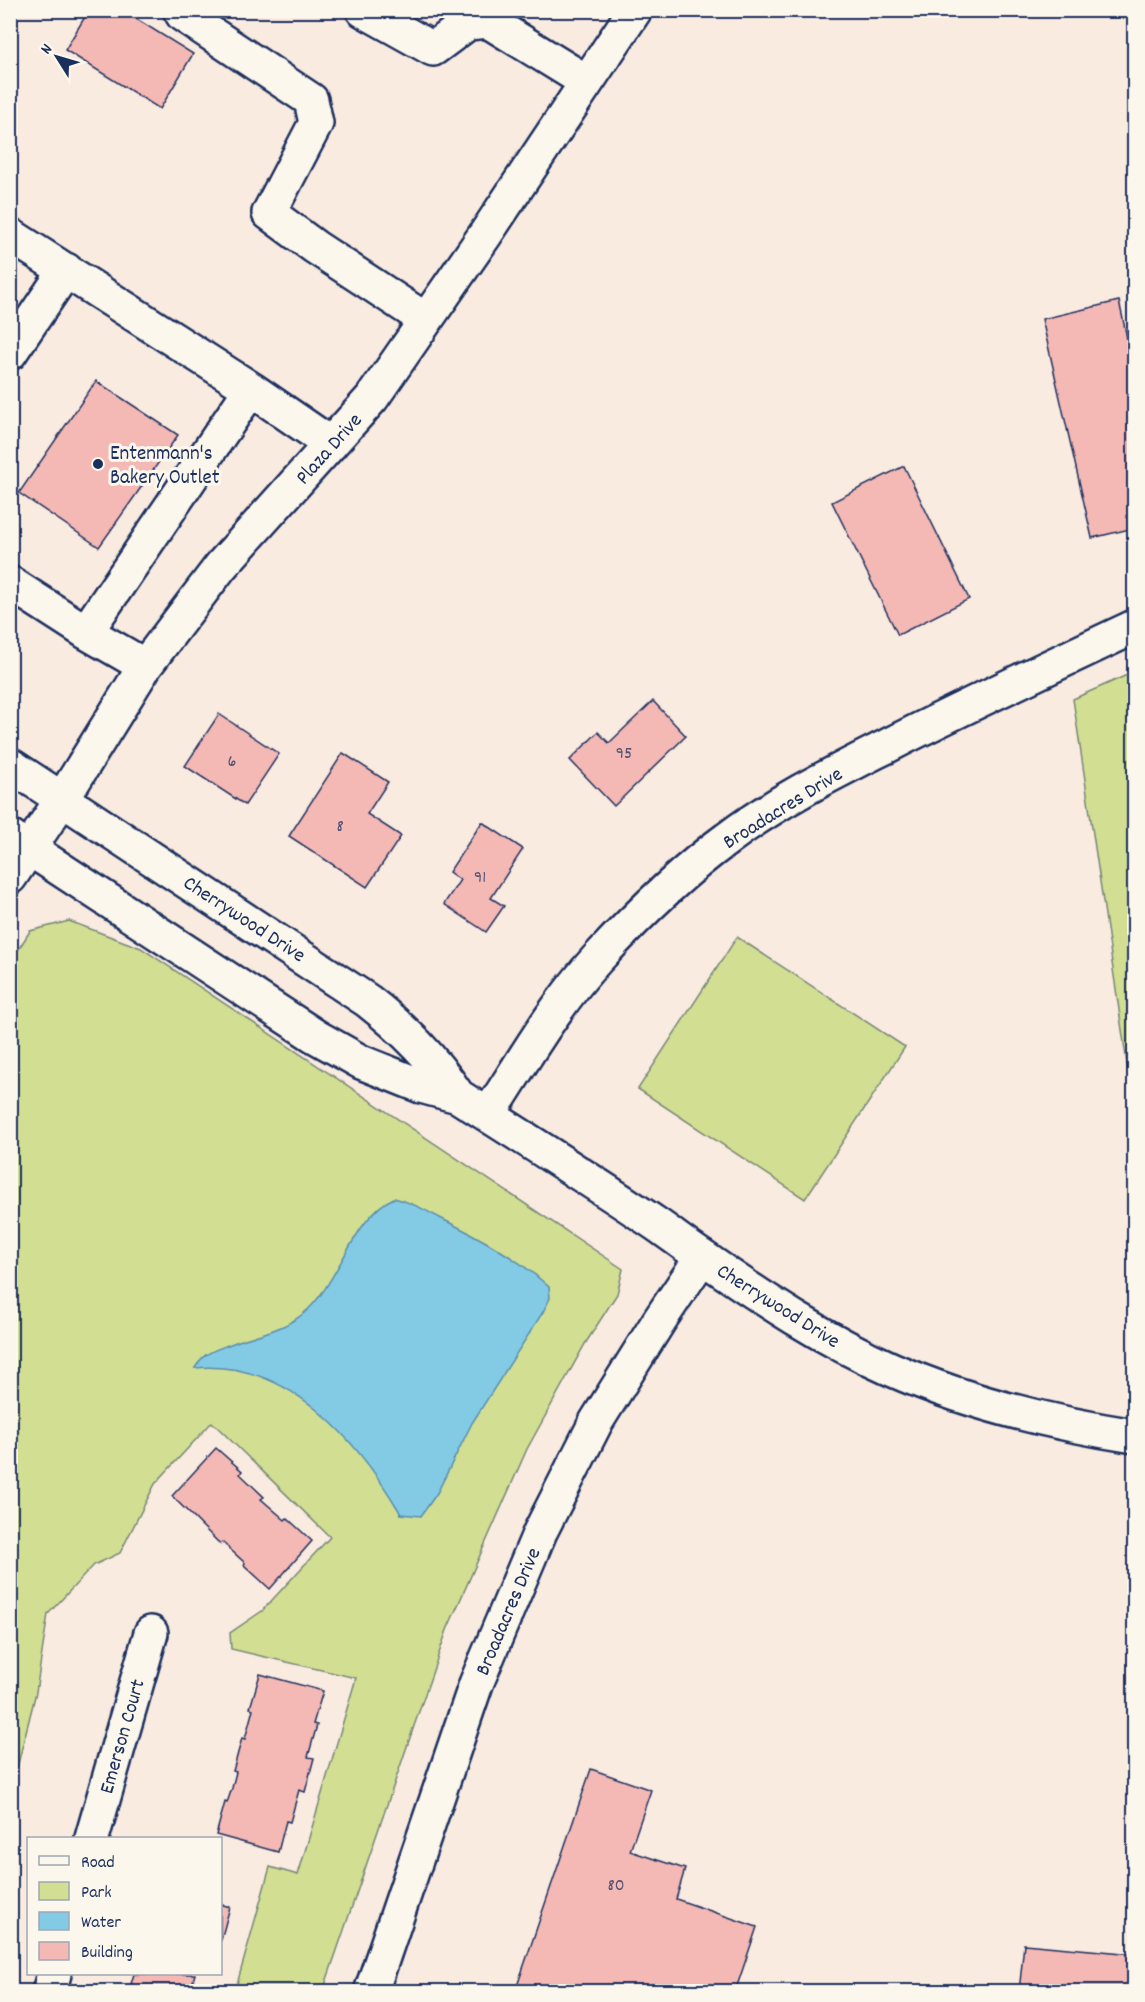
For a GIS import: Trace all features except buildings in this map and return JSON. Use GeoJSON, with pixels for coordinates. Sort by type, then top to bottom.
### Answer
{"type":"FeatureCollection","features":[{"type":"Feature","properties":{"kind":"street"},"geometry":{"type":"LineString","coordinates":[[180,10],[183,15],[311,100],[316,123],[269,213],[315,247],[426,320]]}},
{"type":"Feature","properties":{"kind":"street"},"geometry":{"type":"LineString","coordinates":[[363,10],[433,49],[468,23],[491,16],[587,82]]}},
{"type":"Feature","properties":{"kind":"street","name":"Plaza Drive"},"geometry":{"type":"LineString","coordinates":[[10,877],[20,842],[63,798],[145,666],[222,566],[372,398],[635,10]]}},
{"type":"Feature","properties":{"kind":"street"},"geometry":{"type":"LineString","coordinates":[[10,236],[251,389],[331,444]]}},
{"type":"Feature","properties":{"kind":"street"},"geometry":{"type":"LineString","coordinates":[[10,354],[66,270]]}},
{"type":"Feature","properties":{"kind":"street"},"geometry":{"type":"LineString","coordinates":[[86,632],[251,389]]}},
{"type":"Feature","properties":{"kind":"street"},"geometry":{"type":"LineString","coordinates":[[10,583],[86,632],[145,666]]}},
{"type":"Feature","properties":{"kind":"street","name":"Broadacres Drive"},"geometry":{"type":"LineString","coordinates":[[488,1116],[555,1013],[596,960],[640,915],[727,839],[775,806],[852,764],[988,695],[1134,627]]}},
{"type":"Feature","properties":{"kind":"street","name":"Cherrywood Drive"},"geometry":{"type":"LineString","coordinates":[[10,765],[368,1001],[400,1026],[421,1047],[458,1096]]}},
{"type":"Feature","properties":{"kind":"street","name":"Cherrywood Drive"},"geometry":{"type":"LineString","coordinates":[[20,842],[324,1041],[361,1062],[420,1086],[458,1096],[658,1225],[763,1298],[852,1350],[926,1383],[965,1397],[1065,1424],[1134,1436]]}},
{"type":"Feature","properties":{"kind":"street","name":"Broadacres Drive"},"geometry":{"type":"LineString","coordinates":[[371,1992],[476,1684],[536,1542],[596,1422],[702,1257]]}},
{"type":"Feature","properties":{"kind":"street","name":"Emerson Court"},"geometry":{"type":"LineString","coordinates":[[93,1837],[151,1633]]}},
{"type":"Feature","properties":{"kind":"street"},"geometry":{"type":"LineString","coordinates":[[49,1992],[54,1975]]}},
{"type":"Feature","properties":{"kind":"green space"},"geometry":{"type":"Polygon","coordinates":[[[1134,672],[1134,1111],[1073,699],[1134,672]]]}},
{"type":"Feature","properties":{"kind":"green space"},"geometry":{"type":"Polygon","coordinates":[[[69,921],[141,948],[623,1269],[617,1294],[585,1344],[527,1449],[447,1630],[323,1991],[235,1991],[270,1867],[298,1875],[356,1678],[231,1649],[230,1633],[262,1611],[330,1537],[212,1422],[155,1484],[120,1553],[94,1565],[48,1614],[36,1692],[11,1792],[11,961],[30,931],[69,921]]]}},
{"type":"Feature","properties":{"kind":"green space"},"geometry":{"type":"Polygon","coordinates":[[[737,937],[905,1047],[805,1199],[638,1089],[737,937]]]}},
{"type":"Feature","properties":{"kind":"water"},"geometry":{"type":"Polygon","coordinates":[[[394,1198],[423,1209],[511,1257],[549,1287],[550,1298],[472,1423],[437,1493],[421,1516],[401,1514],[384,1486],[342,1433],[317,1410],[290,1391],[261,1377],[229,1369],[195,1368],[203,1357],[212,1351],[287,1324],[304,1313],[327,1285],[368,1219],[394,1198]]]}},
{"type":"Feature","properties":{"kind":"place","name":"Entenmann's Bakery Outlet"},"geometry":{"type":"Point","coordinates":[98,464]}}]}
